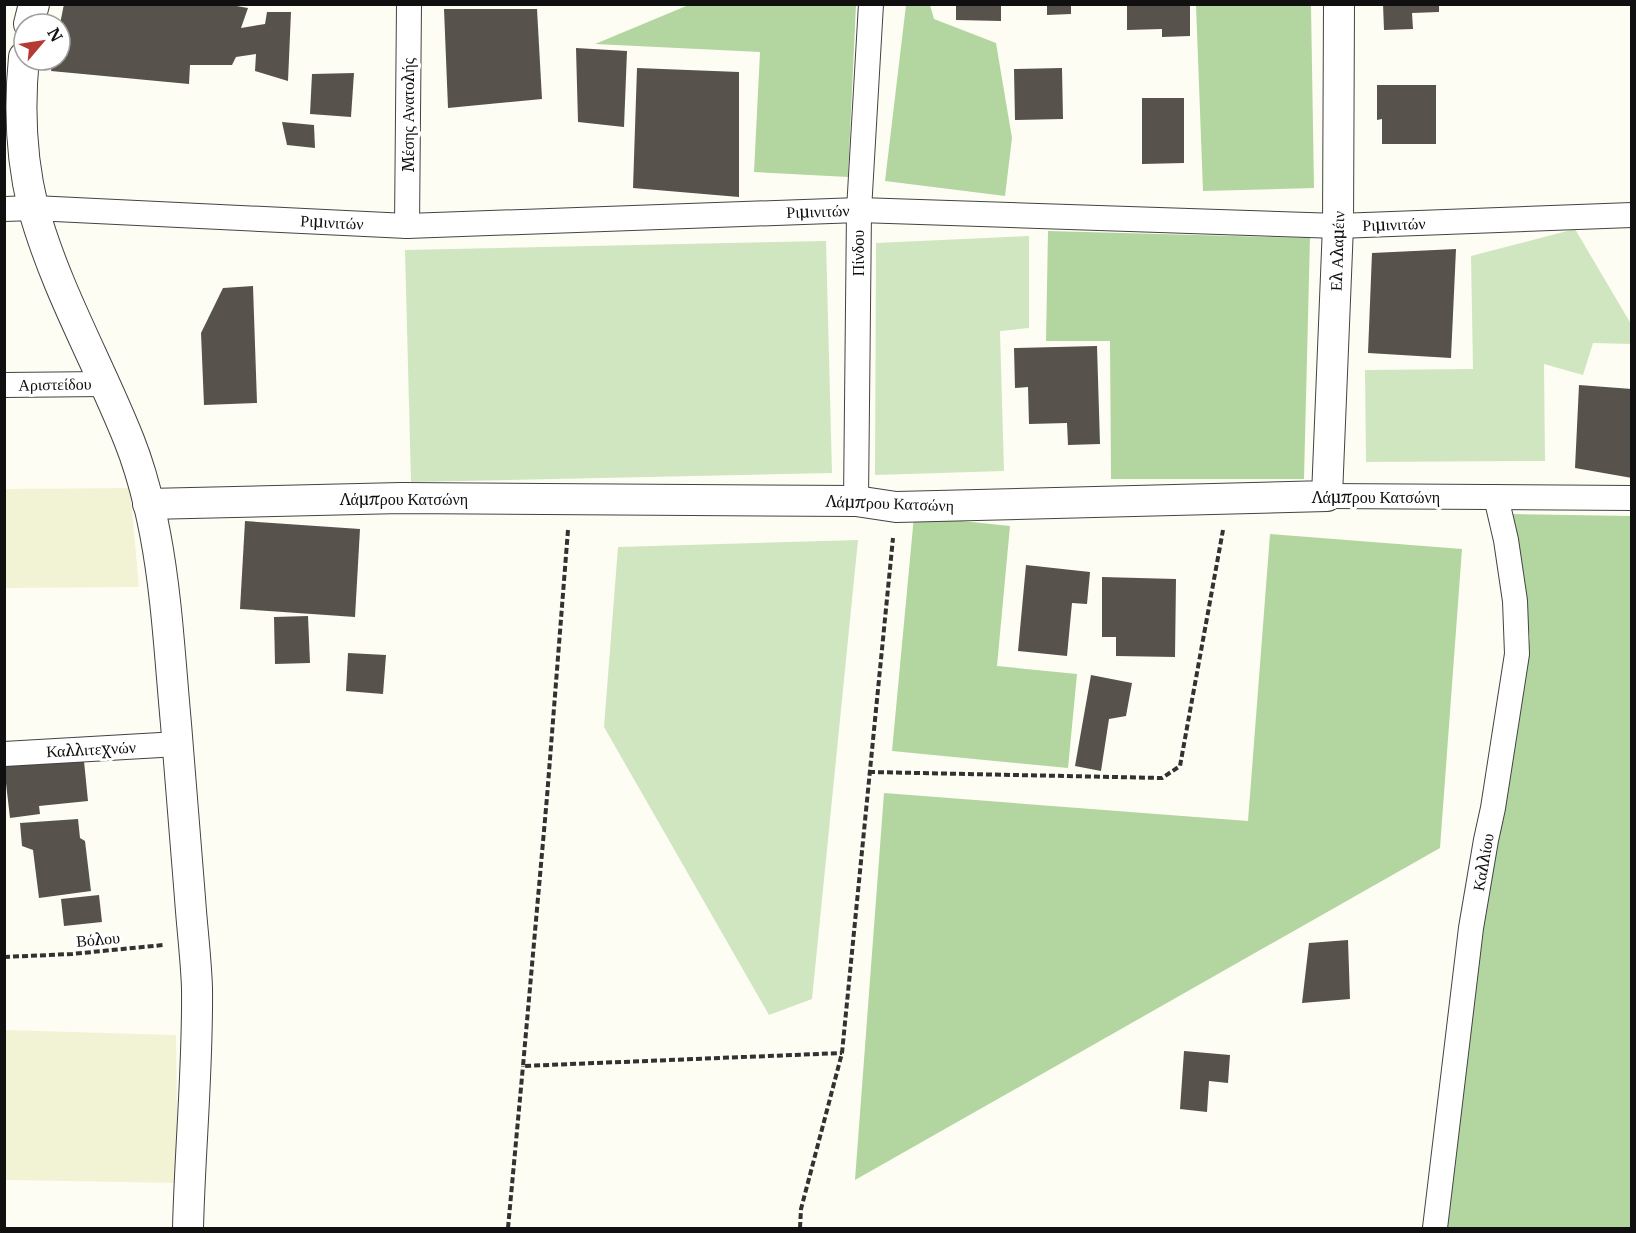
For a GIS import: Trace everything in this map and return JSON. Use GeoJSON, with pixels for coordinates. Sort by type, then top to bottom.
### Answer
{"type":"FeatureCollection","features":[{"type":"Feature","properties":{"kind":"street","name":"Μέσης Ανατολής"},"geometry":{"type":"LineString","coordinates":[[407,226],[409,4]]}},
{"type":"Feature","properties":{"kind":"street","name":"Πίνδου"},"geometry":{"type":"LineString","coordinates":[[856,501],[858,210],[871,4]]}},
{"type":"Feature","properties":{"kind":"street","name":"Ελ Αλαμέιν"},"geometry":{"type":"LineString","coordinates":[[1327,496],[1338,226],[1339,4]]}},
{"type":"Feature","properties":{"kind":"street"},"geometry":{"type":"LineString","coordinates":[[23,72],[23,149],[26,175],[34,208],[63,290],[131,444],[155,533],[164,592],[196,986],[188,1228]]}},
{"type":"Feature","properties":{"kind":"street","name":"Ριμινιτών"},"geometry":{"type":"LineString","coordinates":[[4,208],[407,226],[858,210],[1338,226],[1632,215]]}},
{"type":"Feature","properties":{"kind":"street","name":"Αριστείδου"},"geometry":{"type":"LineString","coordinates":[[4,385],[105,384]]}},
{"type":"Feature","properties":{"kind":"street","name":"Λάμπρου Κατσώνη"},"geometry":{"type":"LineString","coordinates":[[148,504],[401,498],[856,501],[896,507],[1327,496],[1632,498]]}},
{"type":"Feature","properties":{"kind":"street","name":"Καλλίου"},"geometry":{"type":"LineString","coordinates":[[1435,1228],[1471,928],[1493,808],[1517,654],[1515,601],[1506,540],[1496,497]]}},
{"type":"Feature","properties":{"kind":"street","name":"Καλλιτεχνών"},"geometry":{"type":"LineString","coordinates":[[4,754],[178,744]]}},
{"type":"Feature","properties":{"kind":"path"},"geometry":{"type":"LineString","coordinates":[[508,1228],[571,499]]}},
{"type":"Feature","properties":{"kind":"path"},"geometry":{"type":"LineString","coordinates":[[869,772],[1162,778],[1180,766],[1229,499]]}},
{"type":"Feature","properties":{"kind":"path"},"geometry":{"type":"LineString","coordinates":[[800,1228],[801,1209],[842,1053],[896,507]]}},
{"type":"Feature","properties":{"kind":"path","name":"Βόλου"},"geometry":{"type":"LineString","coordinates":[[4,957],[72,954],[193,943]]}},
{"type":"Feature","properties":{"kind":"path"},"geometry":{"type":"LineString","coordinates":[[523,1066],[842,1053]]}},
{"type":"Feature","properties":{"kind":"green space"},"geometry":{"type":"Polygon","coordinates":[[[691,4],[856,5],[848,177],[754,172],[760,52],[595,44],[691,4]]]}},
{"type":"Feature","properties":{"kind":"green space"},"geometry":{"type":"Polygon","coordinates":[[[906,5],[930,5],[934,19],[996,43],[1012,138],[1005,196],[885,181],[906,5]]]}},
{"type":"Feature","properties":{"kind":"green space"},"geometry":{"type":"Polygon","coordinates":[[[1196,5],[1311,5],[1314,188],[1203,191],[1196,5]]]}},
{"type":"Feature","properties":{"kind":"green space"},"geometry":{"type":"Polygon","coordinates":[[[1575,229],[1631,324],[1631,344],[1593,343],[1583,375],[1544,364],[1545,461],[1366,462],[1365,370],[1473,369],[1471,256],[1575,229]]]}},
{"type":"Feature","properties":{"kind":"green space"},"geometry":{"type":"Polygon","coordinates":[[[1048,231],[1310,238],[1304,479],[1111,479],[1110,341],[1046,341],[1048,231]]]}},
{"type":"Feature","properties":{"kind":"green space"},"geometry":{"type":"Polygon","coordinates":[[[1029,236],[1029,328],[1000,331],[1004,471],[875,475],[876,243],[1029,236]]]}},
{"type":"Feature","properties":{"kind":"green space"},"geometry":{"type":"Polygon","coordinates":[[[826,241],[832,473],[411,482],[405,250],[826,241]]]}},
{"type":"Feature","properties":{"kind":"green space"},"geometry":{"type":"Polygon","coordinates":[[[130,488],[139,587],[5,588],[4,489],[130,488]]]}},
{"type":"Feature","properties":{"kind":"green space"},"geometry":{"type":"Polygon","coordinates":[[[1511,514],[1631,516],[1631,1228],[1444,1228],[1477,948],[1530,638],[1511,514]]]}},
{"type":"Feature","properties":{"kind":"green space"},"geometry":{"type":"Polygon","coordinates":[[[914,516],[1010,526],[997,666],[1077,674],[1068,768],[892,751],[914,516]]]}},
{"type":"Feature","properties":{"kind":"green space"},"geometry":{"type":"Polygon","coordinates":[[[1270,534],[1462,549],[1440,848],[855,1180],[884,793],[1248,821],[1270,534]]]}},
{"type":"Feature","properties":{"kind":"green space"},"geometry":{"type":"Polygon","coordinates":[[[858,540],[812,999],[769,1015],[604,727],[618,547],[858,540]]]}},
{"type":"Feature","properties":{"kind":"green space"},"geometry":{"type":"Polygon","coordinates":[[[5,1030],[176,1035],[178,1183],[5,1180],[5,1030]]]}},
{"type":"Feature","properties":{"kind":"building"},"geometry":{"type":"Polygon","coordinates":[[[64,4],[225,4],[248,8],[241,28],[265,24],[267,12],[291,12],[288,81],[255,71],[256,54],[236,57],[232,65],[190,65],[189,84],[62,72],[72,72],[72,12],[62,12],[64,4]]]}},
{"type":"Feature","properties":{"kind":"building"},"geometry":{"type":"Polygon","coordinates":[[[956,4],[1001,4],[1001,21],[956,20],[956,4]]]}},
{"type":"Feature","properties":{"kind":"building"},"geometry":{"type":"Polygon","coordinates":[[[1047,4],[1071,4],[1071,14],[1047,15],[1047,4]]]}},
{"type":"Feature","properties":{"kind":"building"},"geometry":{"type":"Polygon","coordinates":[[[1127,4],[1190,4],[1190,36],[1162,37],[1162,29],[1127,30],[1127,4]]]}},
{"type":"Feature","properties":{"kind":"building"},"geometry":{"type":"Polygon","coordinates":[[[1383,4],[1439,4],[1439,12],[1412,13],[1413,29],[1384,30],[1383,4]]]}},
{"type":"Feature","properties":{"kind":"building"},"geometry":{"type":"Polygon","coordinates":[[[444,9],[537,9],[542,99],[448,108],[444,9]]]}},
{"type":"Feature","properties":{"kind":"building"},"geometry":{"type":"Polygon","coordinates":[[[576,48],[627,51],[624,127],[578,122],[576,48]]]}},
{"type":"Feature","properties":{"kind":"building"},"geometry":{"type":"Polygon","coordinates":[[[637,68],[739,72],[739,197],[633,188],[637,68]]]}},
{"type":"Feature","properties":{"kind":"building"},"geometry":{"type":"Polygon","coordinates":[[[1062,68],[1063,119],[1015,120],[1014,69],[1062,68]]]}},
{"type":"Feature","properties":{"kind":"building"},"geometry":{"type":"Polygon","coordinates":[[[354,73],[351,117],[310,114],[312,74],[354,73]]]}},
{"type":"Feature","properties":{"kind":"building"},"geometry":{"type":"Polygon","coordinates":[[[1377,85],[1436,85],[1436,144],[1382,144],[1382,119],[1377,120],[1377,85]]]}},
{"type":"Feature","properties":{"kind":"building"},"geometry":{"type":"Polygon","coordinates":[[[1142,98],[1184,98],[1184,163],[1142,164],[1142,98]]]}},
{"type":"Feature","properties":{"kind":"building"},"geometry":{"type":"Polygon","coordinates":[[[282,122],[314,125],[315,148],[287,145],[282,122]]]}},
{"type":"Feature","properties":{"kind":"building"},"geometry":{"type":"Polygon","coordinates":[[[1456,249],[1451,358],[1368,353],[1372,253],[1456,249]]]}},
{"type":"Feature","properties":{"kind":"building"},"geometry":{"type":"Polygon","coordinates":[[[253,286],[257,403],[204,405],[201,333],[223,288],[253,286]]]}},
{"type":"Feature","properties":{"kind":"building"},"geometry":{"type":"Polygon","coordinates":[[[1097,346],[1100,444],[1068,445],[1067,423],[1029,424],[1028,387],[1015,388],[1014,348],[1097,346]]]}},
{"type":"Feature","properties":{"kind":"building"},"geometry":{"type":"Polygon","coordinates":[[[1579,385],[1632,389],[1632,478],[1575,468],[1579,385]]]}},
{"type":"Feature","properties":{"kind":"building"},"geometry":{"type":"Polygon","coordinates":[[[245,521],[360,529],[355,617],[240,609],[245,521]]]}},
{"type":"Feature","properties":{"kind":"building"},"geometry":{"type":"Polygon","coordinates":[[[1026,565],[1090,572],[1087,604],[1072,603],[1067,656],[1018,651],[1026,565]]]}},
{"type":"Feature","properties":{"kind":"building"},"geometry":{"type":"Polygon","coordinates":[[[1102,577],[1176,579],[1175,657],[1116,656],[1116,637],[1102,637],[1102,577]]]}},
{"type":"Feature","properties":{"kind":"building"},"geometry":{"type":"Polygon","coordinates":[[[308,616],[310,663],[275,664],[274,617],[308,616]]]}},
{"type":"Feature","properties":{"kind":"building"},"geometry":{"type":"Polygon","coordinates":[[[348,653],[386,655],[383,694],[346,691],[348,653]]]}},
{"type":"Feature","properties":{"kind":"building"},"geometry":{"type":"Polygon","coordinates":[[[1091,675],[1132,683],[1126,716],[1109,719],[1101,771],[1075,766],[1091,675]]]}},
{"type":"Feature","properties":{"kind":"building"},"geometry":{"type":"Polygon","coordinates":[[[84,761],[88,801],[39,806],[40,814],[10,818],[4,766],[84,761]]]}},
{"type":"Feature","properties":{"kind":"building"},"geometry":{"type":"Polygon","coordinates":[[[78,819],[80,838],[85,841],[91,891],[39,898],[33,850],[22,846],[20,823],[78,819]]]}},
{"type":"Feature","properties":{"kind":"building"},"geometry":{"type":"Polygon","coordinates":[[[99,895],[102,922],[64,926],[61,899],[99,895]]]}},
{"type":"Feature","properties":{"kind":"building"},"geometry":{"type":"Polygon","coordinates":[[[1348,940],[1350,999],[1302,1003],[1309,943],[1348,940]]]}},
{"type":"Feature","properties":{"kind":"building"},"geometry":{"type":"Polygon","coordinates":[[[1184,1051],[1230,1055],[1228,1083],[1209,1081],[1207,1112],[1180,1109],[1184,1051]]]}}]}
